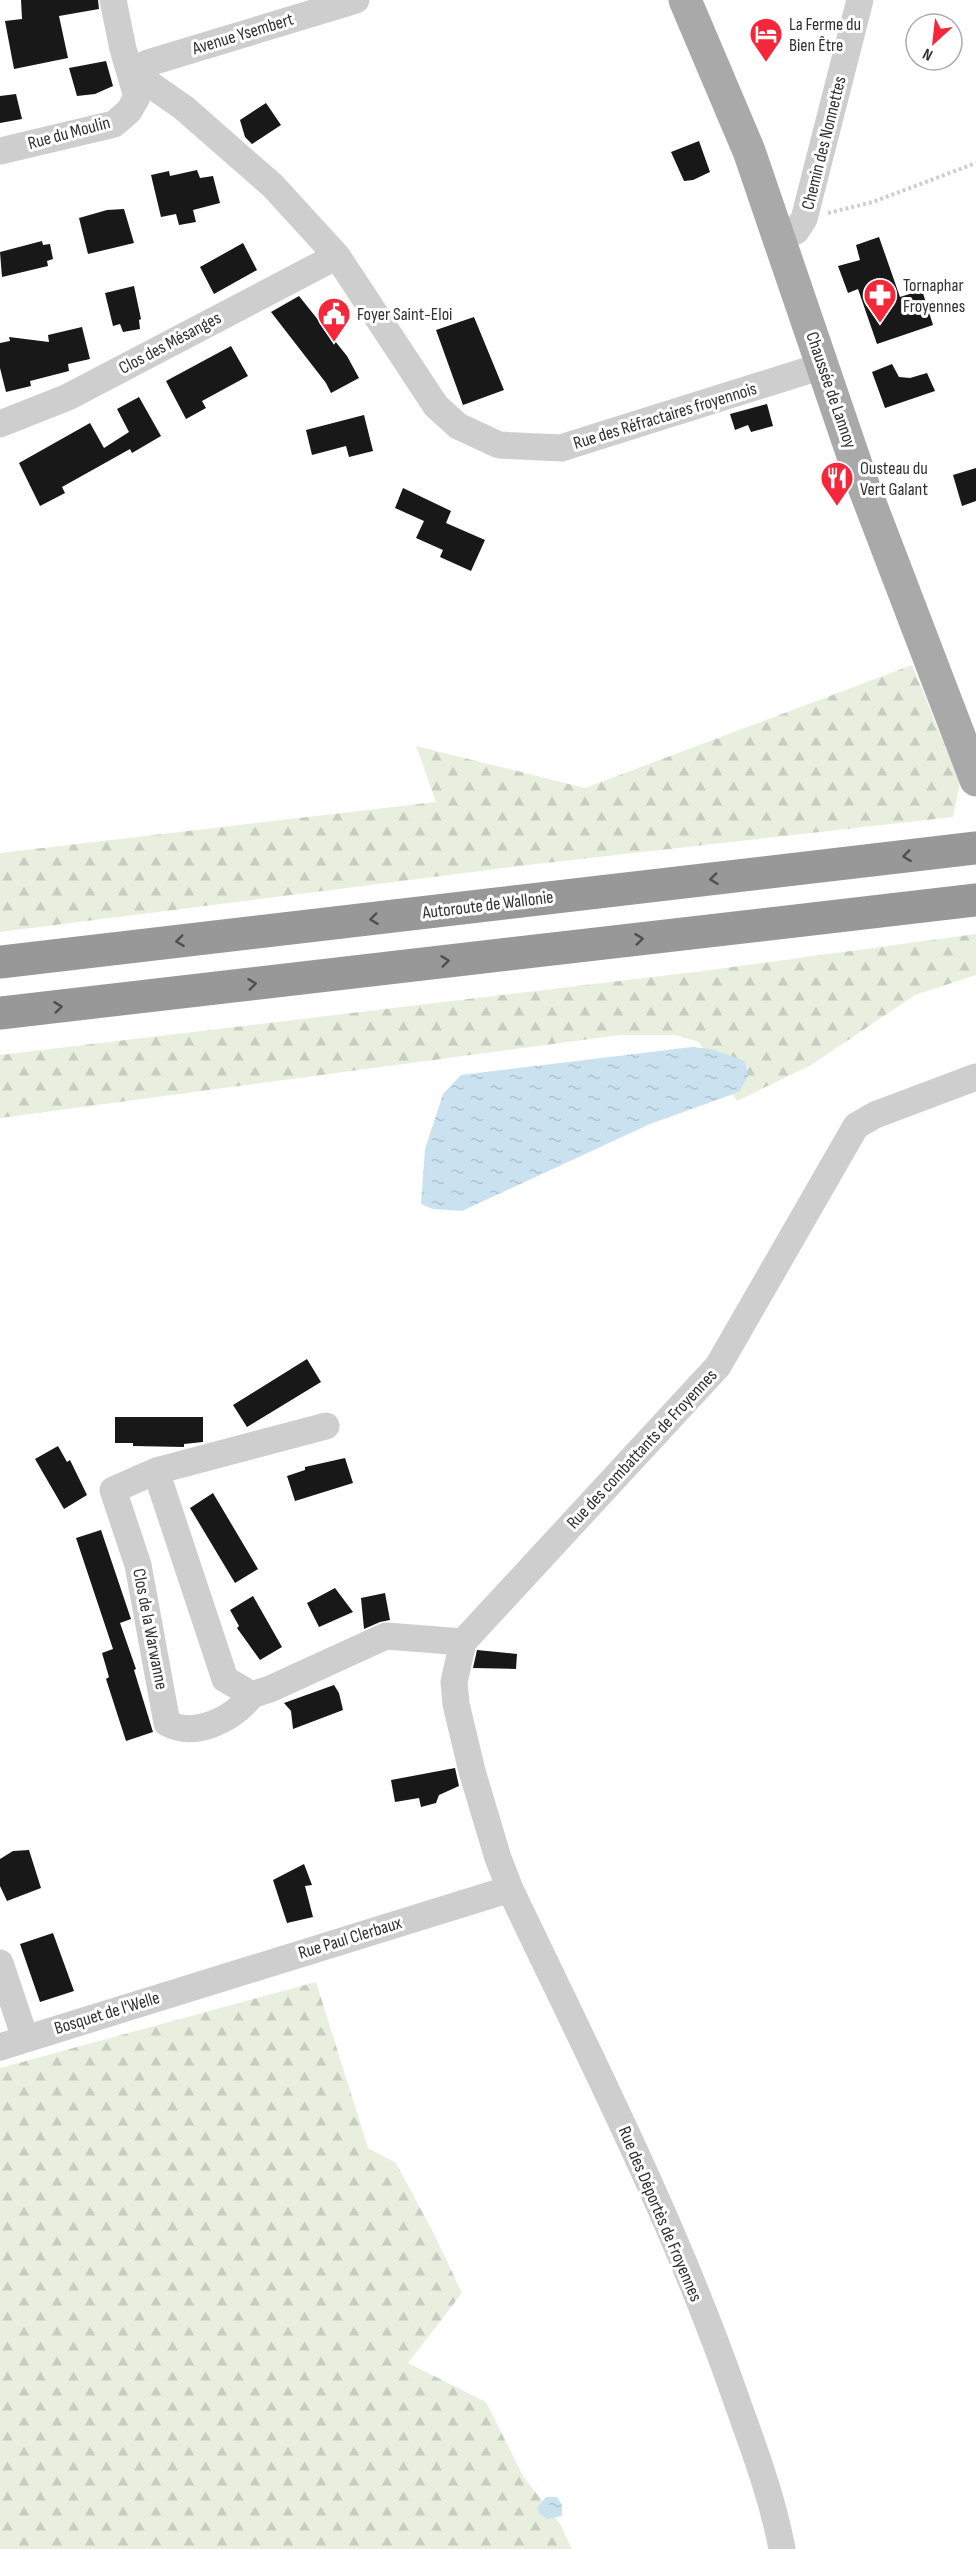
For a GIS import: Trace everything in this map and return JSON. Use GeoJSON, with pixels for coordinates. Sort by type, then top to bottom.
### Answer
{"type":"FeatureCollection","features":[{"type":"Feature","properties":{"kind":"highway","name":"Autoroute de Wallonie"},"geometry":{"type":"LineString","coordinates":[[0,962],[971,849]]}},
{"type":"Feature","properties":{"kind":"highway"},"geometry":{"type":"LineString","coordinates":[[0,1013],[976,900]]}},
{"type":"Feature","properties":{"kind":"main road","name":"Chaussée de Lannoy"},"geometry":{"type":"LineString","coordinates":[[685,0],[748,151],[792,229],[822,366],[862,482],[976,780]]}},
{"type":"Feature","properties":{"kind":"street"},"geometry":{"type":"LineString","coordinates":[[113,0],[123,49],[131,71]]}},
{"type":"Feature","properties":{"kind":"street","name":"Avenue Ysembert"},"geometry":{"type":"LineString","coordinates":[[131,71],[148,63],[356,0]]}},
{"type":"Feature","properties":{"kind":"street","name":"Chemin des Nonnettes"},"geometry":{"type":"LineString","coordinates":[[792,229],[860,0]]}},
{"type":"Feature","properties":{"kind":"street","name":"Rue du Moulin"},"geometry":{"type":"LineString","coordinates":[[0,151],[114,124],[129,111],[137,97],[131,71]]}},
{"type":"Feature","properties":{"kind":"street","name":"Rue des Réfractaires froyennois"},"geometry":{"type":"LineString","coordinates":[[131,71],[184,108],[273,186],[337,256],[436,406],[458,426],[500,445],[561,448],[822,366]]}},
{"type":"Feature","properties":{"kind":"street","name":"Clos des Mésanges"},"geometry":{"type":"LineString","coordinates":[[0,424],[68,397],[337,256]]}},
{"type":"Feature","properties":{"kind":"street","name":"Rue des combattants de Froyennes"},"geometry":{"type":"LineString","coordinates":[[463,1642],[718,1366],[856,1126],[875,1115],[976,1077]]}},
{"type":"Feature","properties":{"kind":"street","name":"Clos de la Warwanne"},"geometry":{"type":"LineString","coordinates":[[326,1426],[156,1471],[113,1490],[138,1565],[167,1723],[177,1729],[220,1722],[242,1707],[252,1695],[386,1636],[463,1642]]}},
{"type":"Feature","properties":{"kind":"street"},"geometry":{"type":"LineString","coordinates":[[156,1471],[225,1679],[252,1695]]}},
{"type":"Feature","properties":{"kind":"street"},"geometry":{"type":"LineString","coordinates":[[463,1642],[454,1683],[456,1704],[475,1782],[510,1889]]}},
{"type":"Feature","properties":{"kind":"street","name":"Rue Paul Clerbaux"},"geometry":{"type":"LineString","coordinates":[[189,1988],[510,1889]]}},
{"type":"Feature","properties":{"kind":"street","name":"Rue des Déportès de Froyennes"},"geometry":{"type":"LineString","coordinates":[[510,1889],[656,2196],[724,2366],[776,2512],[782,2549]]}},
{"type":"Feature","properties":{"kind":"street"},"geometry":{"type":"LineString","coordinates":[[0,1963],[26,2038]]}},
{"type":"Feature","properties":{"kind":"street","name":"Bosquet de l'Welle"},"geometry":{"type":"LineString","coordinates":[[0,2047],[189,1988]]}},
{"type":"Feature","properties":{"kind":"path"},"geometry":{"type":"LineString","coordinates":[[792,229],[873,202],[976,163]]}},
{"type":"Feature","properties":{"kind":"green space"},"geometry":{"type":"Polygon","coordinates":[[[912,665],[960,783],[953,817],[519,866],[0,932],[0,853],[436,802],[416,746],[585,788],[912,665]]]}},
{"type":"Feature","properties":{"kind":"green space"},"geometry":{"type":"Polygon","coordinates":[[[976,934],[976,975],[915,995],[811,1065],[737,1101],[699,1042],[675,1035],[620,1035],[0,1118],[0,1055],[703,971],[976,934]]]}},
{"type":"Feature","properties":{"kind":"green space"},"geometry":{"type":"Polygon","coordinates":[[[316,1982],[368,2148],[396,2163],[462,2293],[408,2363],[486,2402],[523,2476],[560,2524],[572,2549],[0,2549],[0,2068],[316,1982]]]}},
{"type":"Feature","properties":{"kind":"water"},"geometry":{"type":"Polygon","coordinates":[[[692,1047],[711,1049],[745,1061],[748,1076],[739,1092],[650,1124],[462,1211],[433,1209],[421,1204],[425,1149],[443,1094],[461,1075],[692,1047]]]}},
{"type":"Feature","properties":{"kind":"water"},"geometry":{"type":"Polygon","coordinates":[[[546,2497],[557,2497],[562,2505],[562,2516],[547,2519],[540,2514],[537,2508],[546,2497]]]}},
{"type":"Feature","properties":{"kind":"building"},"geometry":{"type":"Polygon","coordinates":[[[21,0],[98,0],[99,9],[59,16],[68,58],[14,69],[5,21],[22,19],[21,0]]]}},
{"type":"Feature","properties":{"kind":"building"},"geometry":{"type":"Polygon","coordinates":[[[106,61],[113,86],[95,94],[77,96],[69,68],[106,61]]]}},
{"type":"Feature","properties":{"kind":"building"},"geometry":{"type":"Polygon","coordinates":[[[16,94],[22,119],[0,123],[0,96],[16,94]]]}},
{"type":"Feature","properties":{"kind":"building"},"geometry":{"type":"Polygon","coordinates":[[[266,103],[281,125],[252,144],[245,137],[240,120],[266,103]]]}},
{"type":"Feature","properties":{"kind":"building"},"geometry":{"type":"Polygon","coordinates":[[[699,141],[710,172],[693,180],[684,181],[671,152],[699,141]]]}},
{"type":"Feature","properties":{"kind":"building"},"geometry":{"type":"Polygon","coordinates":[[[197,170],[200,178],[213,176],[220,203],[193,210],[196,222],[179,225],[176,214],[161,217],[151,175],[169,171],[170,176],[197,170]]]}},
{"type":"Feature","properties":{"kind":"building"},"geometry":{"type":"Polygon","coordinates":[[[124,209],[134,243],[88,254],[79,218],[107,210],[124,209]]]}},
{"type":"Feature","properties":{"kind":"building"},"geometry":{"type":"Polygon","coordinates":[[[879,237],[900,297],[922,290],[933,325],[877,344],[858,289],[848,293],[838,266],[860,260],[856,245],[879,237]]]}},
{"type":"Feature","properties":{"kind":"building"},"geometry":{"type":"Polygon","coordinates":[[[42,241],[43,245],[50,244],[53,259],[47,261],[48,266],[2,277],[0,252],[42,241]]]}},
{"type":"Feature","properties":{"kind":"building"},"geometry":{"type":"Polygon","coordinates":[[[243,243],[257,270],[214,294],[200,267],[243,243]]]}},
{"type":"Feature","properties":{"kind":"building"},"geometry":{"type":"Polygon","coordinates":[[[134,286],[141,319],[139,320],[140,329],[123,332],[120,324],[113,326],[105,293],[134,286]]]}},
{"type":"Feature","properties":{"kind":"building"},"geometry":{"type":"Polygon","coordinates":[[[299,296],[347,356],[359,378],[331,393],[326,383],[271,312],[299,296]]]}},
{"type":"Feature","properties":{"kind":"building"},"geometry":{"type":"Polygon","coordinates":[[[474,317],[504,390],[463,405],[436,330],[474,317]]]}},
{"type":"Feature","properties":{"kind":"building"},"geometry":{"type":"Polygon","coordinates":[[[82,327],[90,359],[68,364],[69,371],[30,381],[31,386],[6,392],[0,368],[0,343],[10,341],[9,337],[49,342],[48,335],[82,327]]]}},
{"type":"Feature","properties":{"kind":"building"},"geometry":{"type":"Polygon","coordinates":[[[231,346],[248,376],[202,401],[206,408],[186,419],[166,381],[231,346]]]}},
{"type":"Feature","properties":{"kind":"building"},"geometry":{"type":"Polygon","coordinates":[[[892,364],[899,377],[910,378],[927,373],[935,391],[885,408],[872,372],[892,364]]]}},
{"type":"Feature","properties":{"kind":"building"},"geometry":{"type":"Polygon","coordinates":[[[139,397],[161,436],[132,453],[130,449],[62,487],[65,493],[40,506],[19,463],[90,423],[104,448],[129,432],[117,409],[139,397]]]}},
{"type":"Feature","properties":{"kind":"building"},"geometry":{"type":"Polygon","coordinates":[[[767,404],[773,426],[751,432],[748,425],[735,430],[730,414],[767,404]]]}},
{"type":"Feature","properties":{"kind":"building"},"geometry":{"type":"Polygon","coordinates":[[[364,415],[373,451],[349,457],[346,446],[312,455],[306,430],[364,415]]]}},
{"type":"Feature","properties":{"kind":"building"},"geometry":{"type":"Polygon","coordinates":[[[976,468],[976,501],[962,506],[953,475],[976,468]]]}},
{"type":"Feature","properties":{"kind":"building"},"geometry":{"type":"Polygon","coordinates":[[[403,488],[451,511],[446,523],[485,540],[471,571],[440,557],[443,550],[416,538],[424,521],[395,508],[403,488]]]}},
{"type":"Feature","properties":{"kind":"building"},"geometry":{"type":"Polygon","coordinates":[[[307,1359],[321,1382],[247,1427],[233,1405],[307,1359]]]}},
{"type":"Feature","properties":{"kind":"building"},"geometry":{"type":"Polygon","coordinates":[[[115,1417],[203,1417],[203,1442],[184,1444],[184,1447],[133,1446],[133,1443],[115,1443],[115,1417]]]}},
{"type":"Feature","properties":{"kind":"building"},"geometry":{"type":"Polygon","coordinates":[[[58,1446],[67,1462],[70,1460],[87,1495],[64,1509],[35,1459],[58,1446]]]}},
{"type":"Feature","properties":{"kind":"building"},"geometry":{"type":"Polygon","coordinates":[[[345,1458],[353,1483],[295,1501],[287,1476],[305,1470],[305,1467],[345,1458]]]}},
{"type":"Feature","properties":{"kind":"building"},"geometry":{"type":"Polygon","coordinates":[[[213,1493],[258,1569],[235,1583],[190,1508],[213,1493]]]}},
{"type":"Feature","properties":{"kind":"building"},"geometry":{"type":"Polygon","coordinates":[[[101,1530],[131,1619],[120,1623],[136,1669],[134,1670],[153,1732],[126,1741],[106,1679],[109,1677],[102,1653],[113,1649],[76,1538],[101,1530]]]}},
{"type":"Feature","properties":{"kind":"building"},"geometry":{"type":"Polygon","coordinates":[[[335,1588],[353,1612],[319,1627],[307,1603],[335,1588]]]}},
{"type":"Feature","properties":{"kind":"building"},"geometry":{"type":"Polygon","coordinates":[[[385,1593],[390,1620],[364,1629],[361,1598],[385,1593]]]}},
{"type":"Feature","properties":{"kind":"building"},"geometry":{"type":"Polygon","coordinates":[[[253,1596],[282,1647],[260,1660],[237,1628],[239,1626],[230,1610],[253,1596]]]}},
{"type":"Feature","properties":{"kind":"building"},"geometry":{"type":"Polygon","coordinates":[[[477,1650],[517,1654],[516,1669],[473,1668],[477,1650]]]}},
{"type":"Feature","properties":{"kind":"building"},"geometry":{"type":"Polygon","coordinates":[[[334,1685],[339,1693],[343,1710],[293,1729],[291,1711],[284,1703],[334,1685]]]}},
{"type":"Feature","properties":{"kind":"building"},"geometry":{"type":"Polygon","coordinates":[[[455,1768],[459,1786],[439,1795],[436,1803],[421,1807],[419,1798],[395,1802],[391,1780],[455,1768]]]}},
{"type":"Feature","properties":{"kind":"building"},"geometry":{"type":"Polygon","coordinates":[[[29,1850],[41,1888],[7,1901],[0,1886],[0,1859],[13,1851],[29,1850]]]}},
{"type":"Feature","properties":{"kind":"building"},"geometry":{"type":"Polygon","coordinates":[[[304,1864],[312,1885],[305,1886],[313,1917],[287,1923],[273,1880],[304,1864]]]}},
{"type":"Feature","properties":{"kind":"building"},"geometry":{"type":"Polygon","coordinates":[[[53,1933],[74,1991],[40,2002],[20,1944],[53,1933]]]}},
{"type":"Feature","properties":{"kind":"place","name":"La Ferme du Bien Être"},"geometry":{"type":"Point","coordinates":[766,63]}},
{"type":"Feature","properties":{"kind":"place","name":"Tornaphar Froyennes"},"geometry":{"type":"Point","coordinates":[880,324]}},
{"type":"Feature","properties":{"kind":"place","name":"Foyer Saint-Eloi"},"geometry":{"type":"Point","coordinates":[334,343]}},
{"type":"Feature","properties":{"kind":"place","name":"Ousteau du Vert Galant"},"geometry":{"type":"Point","coordinates":[837,507]}}]}
